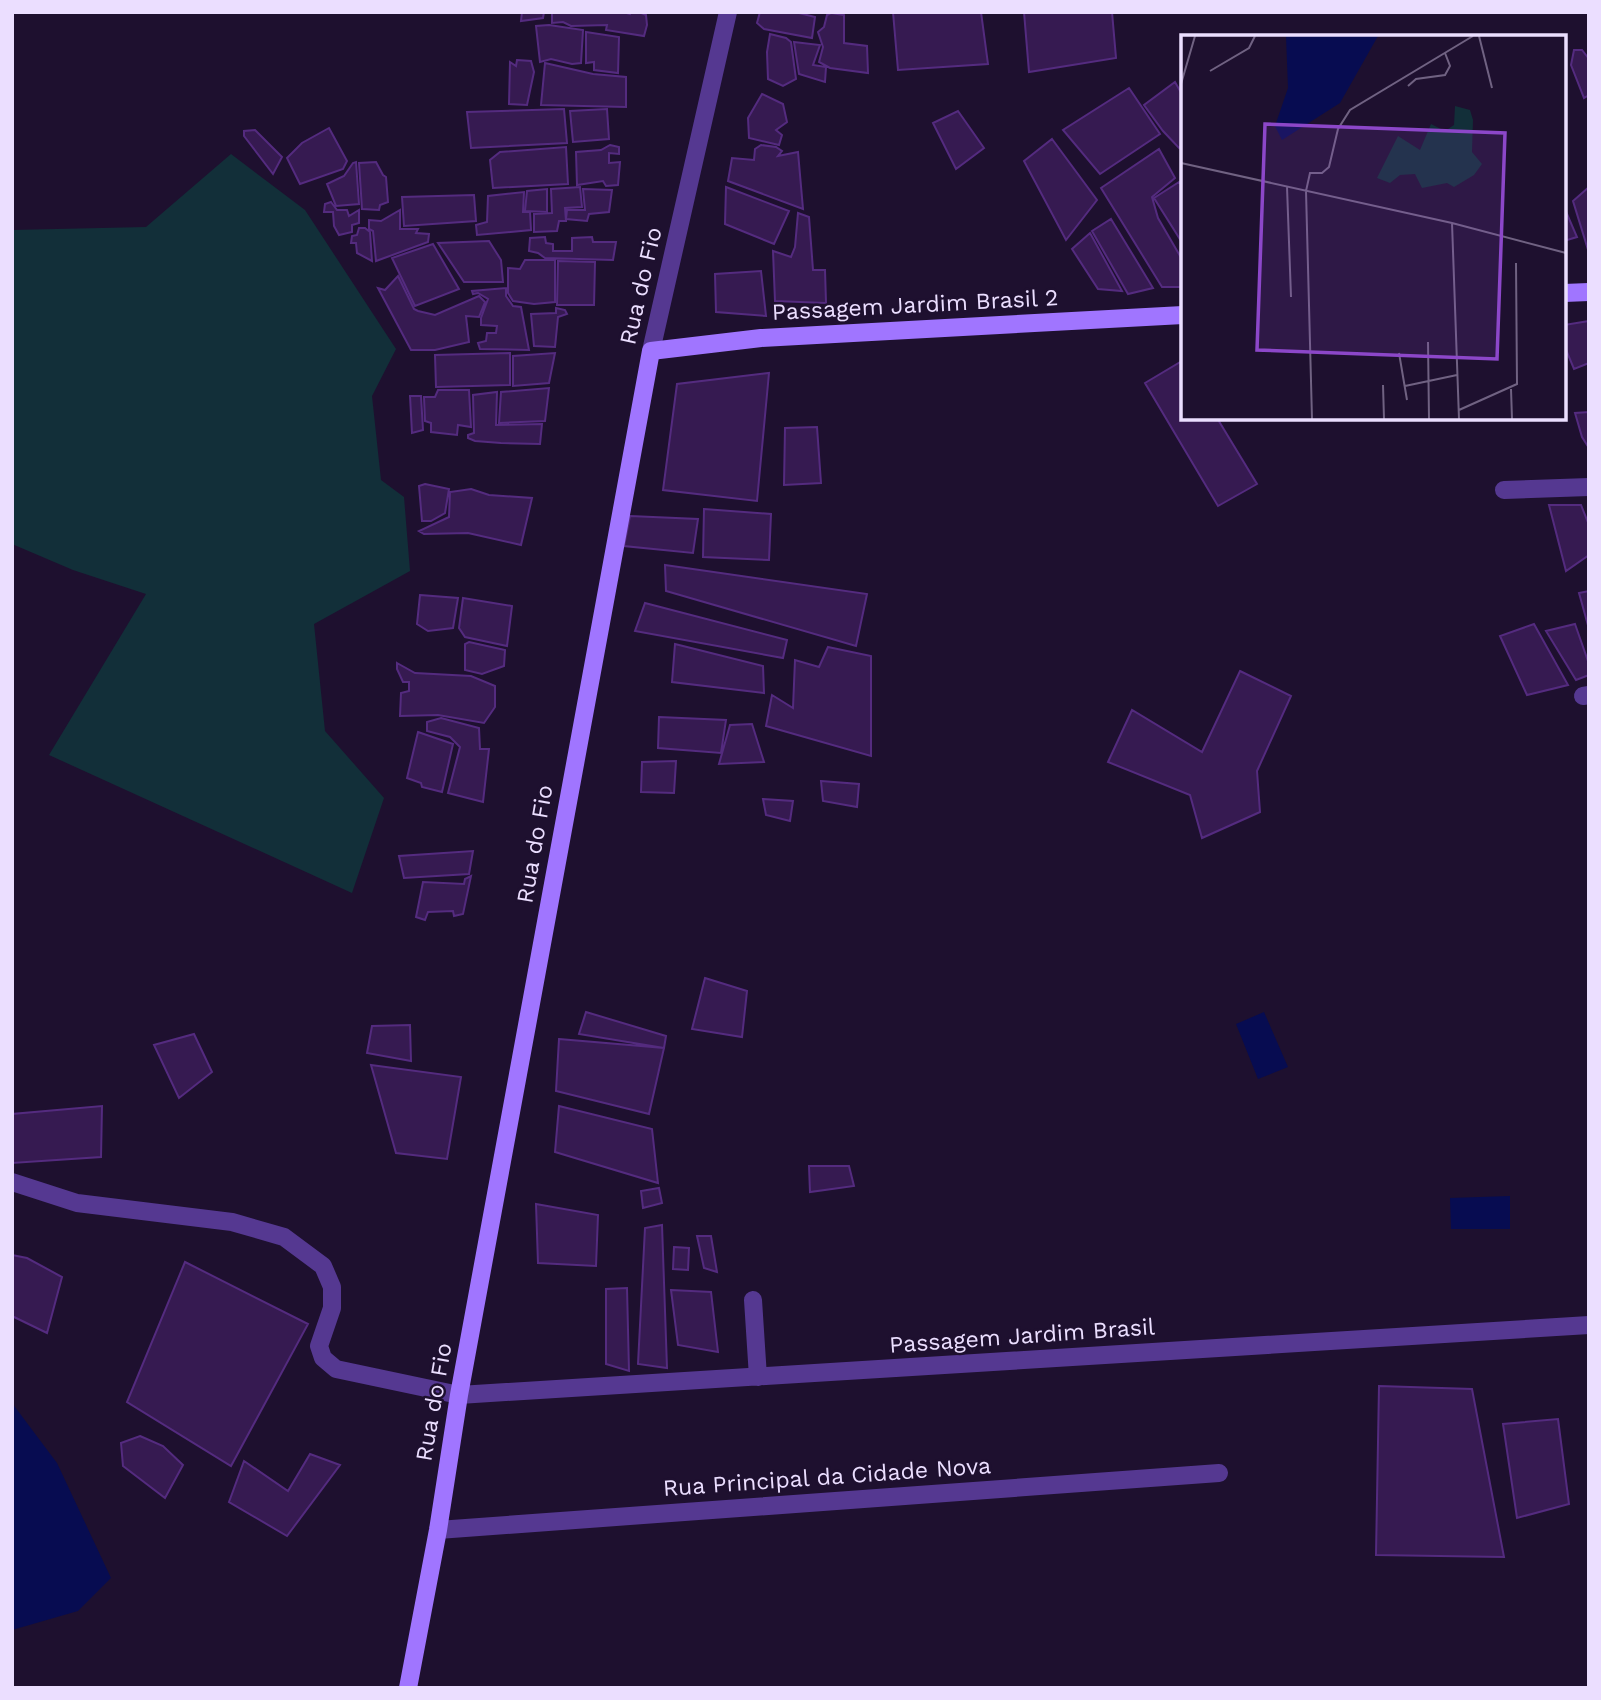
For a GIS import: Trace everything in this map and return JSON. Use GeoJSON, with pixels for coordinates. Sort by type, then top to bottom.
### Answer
{"type":"FeatureCollection","features":[{"type":"Feature","properties":{"kind":"street","name":"Rua do Fio"},"geometry":{"type":"LineString","coordinates":[[408,1688],[438,1530],[459,1395],[651,351],[728,12]]}},
{"type":"Feature","properties":{"kind":"street"},"geometry":{"type":"LineString","coordinates":[[1566,293],[1589,292]]}},
{"type":"Feature","properties":{"kind":"street","name":"Passagem Jardim Brasil 2"},"geometry":{"type":"LineString","coordinates":[[651,351],[761,338],[1181,315]]}},
{"type":"Feature","properties":{"kind":"street"},"geometry":{"type":"LineString","coordinates":[[1504,490],[1589,487]]}},
{"type":"Feature","properties":{"kind":"street","name":"Passagem Jardim Brasil"},"geometry":{"type":"LineString","coordinates":[[12,1182],[76,1203],[232,1222],[284,1237],[323,1266],[332,1287],[332,1308],[319,1346],[323,1358],[336,1369],[459,1395],[1589,1325]]}},
{"type":"Feature","properties":{"kind":"street"},"geometry":{"type":"LineString","coordinates":[[753,1300],[758,1377]]}},
{"type":"Feature","properties":{"kind":"street","name":"Rua Principal da Cidade Nova"},"geometry":{"type":"LineString","coordinates":[[438,1530],[1220,1473]]}},
{"type":"Feature","properties":{"kind":"shaded area"},"geometry":{"type":"Polygon","coordinates":[[[231,154],[305,210],[396,349],[372,396],[381,480],[404,497],[410,571],[314,624],[325,731],[384,798],[352,893],[49,755],[146,594],[73,570],[12,544],[12,230],[146,227],[231,154]]]}},
{"type":"Feature","properties":{"kind":"shaded area"},"geometry":{"type":"Polygon","coordinates":[[[1264,1012],[1288,1067],[1258,1079],[1236,1024],[1264,1012]]]}},
{"type":"Feature","properties":{"kind":"shaded area"},"geometry":{"type":"Polygon","coordinates":[[[1510,1196],[1510,1229],[1451,1229],[1450,1198],[1510,1196]]]}},
{"type":"Feature","properties":{"kind":"shaded area"},"geometry":{"type":"Polygon","coordinates":[[[12,1403],[57,1463],[111,1578],[78,1611],[12,1630],[12,1403]]]}},
{"type":"Feature","properties":{"kind":"building"},"geometry":{"type":"Polygon","coordinates":[[[522,12],[544,12],[543,18],[521,21],[522,12]]]}},
{"type":"Feature","properties":{"kind":"building"},"geometry":{"type":"Polygon","coordinates":[[[552,12],[639,12],[646,15],[647,25],[644,36],[606,30],[607,25],[571,26],[563,22],[552,23],[552,12]]]}},
{"type":"Feature","properties":{"kind":"building"},"geometry":{"type":"Polygon","coordinates":[[[760,12],[795,12],[815,17],[812,38],[764,29],[757,23],[760,12]]]}},
{"type":"Feature","properties":{"kind":"building"},"geometry":{"type":"Polygon","coordinates":[[[893,12],[981,12],[988,64],[898,70],[893,12]]]}},
{"type":"Feature","properties":{"kind":"building"},"geometry":{"type":"Polygon","coordinates":[[[1024,12],[1112,12],[1116,58],[1029,72],[1024,12]]]}},
{"type":"Feature","properties":{"kind":"building"},"geometry":{"type":"Polygon","coordinates":[[[827,15],[844,15],[844,43],[867,46],[868,73],[830,68],[819,62],[823,47],[818,32],[824,27],[827,15]]]}},
{"type":"Feature","properties":{"kind":"building"},"geometry":{"type":"Polygon","coordinates":[[[536,26],[583,30],[581,63],[572,64],[551,59],[540,62],[536,26]]]}},
{"type":"Feature","properties":{"kind":"building"},"geometry":{"type":"Polygon","coordinates":[[[586,32],[619,37],[618,73],[594,70],[594,62],[586,63],[586,32]]]}},
{"type":"Feature","properties":{"kind":"building"},"geometry":{"type":"Polygon","coordinates":[[[770,34],[791,42],[796,79],[783,86],[768,79],[767,52],[770,34]]]}},
{"type":"Feature","properties":{"kind":"building"},"geometry":{"type":"Polygon","coordinates":[[[794,42],[820,45],[813,65],[826,67],[825,82],[799,74],[794,42]]]}},
{"type":"Feature","properties":{"kind":"building"},"geometry":{"type":"Polygon","coordinates":[[[1574,50],[1582,50],[1589,59],[1589,95],[1584,98],[1571,65],[1574,50]]]}},
{"type":"Feature","properties":{"kind":"building"},"geometry":{"type":"Polygon","coordinates":[[[517,60],[531,61],[534,72],[527,105],[509,104],[510,62],[516,66],[517,60]]]}},
{"type":"Feature","properties":{"kind":"building"},"geometry":{"type":"Polygon","coordinates":[[[545,63],[593,74],[626,77],[626,107],[541,105],[545,63]]]}},
{"type":"Feature","properties":{"kind":"building"},"geometry":{"type":"Polygon","coordinates":[[[1175,82],[1181,92],[1181,146],[1179,148],[1163,131],[1144,105],[1175,82]]]}},
{"type":"Feature","properties":{"kind":"building"},"geometry":{"type":"Polygon","coordinates":[[[1129,88],[1160,134],[1100,174],[1063,130],[1129,88]]]}},
{"type":"Feature","properties":{"kind":"building"},"geometry":{"type":"Polygon","coordinates":[[[762,94],[783,104],[787,122],[776,130],[782,135],[779,145],[749,138],[748,118],[762,94]]]}},
{"type":"Feature","properties":{"kind":"building"},"geometry":{"type":"Polygon","coordinates":[[[564,109],[567,143],[471,148],[467,112],[564,109]]]}},
{"type":"Feature","properties":{"kind":"building"},"geometry":{"type":"Polygon","coordinates":[[[607,109],[609,139],[573,142],[570,111],[607,109]]]}},
{"type":"Feature","properties":{"kind":"building"},"geometry":{"type":"Polygon","coordinates":[[[958,111],[984,148],[956,169],[933,123],[958,111]]]}},
{"type":"Feature","properties":{"kind":"building"},"geometry":{"type":"Polygon","coordinates":[[[329,128],[347,161],[343,169],[300,184],[287,158],[302,143],[329,128]]]}},
{"type":"Feature","properties":{"kind":"building"},"geometry":{"type":"Polygon","coordinates":[[[255,130],[282,157],[273,174],[244,136],[244,131],[255,130]]]}},
{"type":"Feature","properties":{"kind":"building"},"geometry":{"type":"Polygon","coordinates":[[[1052,139],[1097,200],[1066,240],[1024,161],[1052,139]]]}},
{"type":"Feature","properties":{"kind":"building"},"geometry":{"type":"Polygon","coordinates":[[[610,145],[619,147],[619,154],[609,153],[609,163],[620,162],[618,185],[606,186],[603,181],[577,185],[576,152],[601,150],[610,145]]]}},
{"type":"Feature","properties":{"kind":"building"},"geometry":{"type":"Polygon","coordinates":[[[761,145],[776,147],[782,151],[778,156],[798,152],[803,209],[728,181],[732,158],[754,160],[755,149],[761,145]]]}},
{"type":"Feature","properties":{"kind":"building"},"geometry":{"type":"Polygon","coordinates":[[[566,147],[568,184],[493,188],[490,160],[500,152],[566,147]]]}},
{"type":"Feature","properties":{"kind":"building"},"geometry":{"type":"Polygon","coordinates":[[[1159,149],[1175,178],[1152,197],[1158,218],[1181,258],[1181,287],[1162,287],[1101,188],[1159,149]]]}},
{"type":"Feature","properties":{"kind":"building"},"geometry":{"type":"Polygon","coordinates":[[[356,162],[359,204],[336,206],[327,184],[344,176],[356,162]]]}},
{"type":"Feature","properties":{"kind":"building"},"geometry":{"type":"Polygon","coordinates":[[[376,162],[386,177],[388,202],[380,205],[379,210],[362,209],[359,163],[376,162]]]}},
{"type":"Feature","properties":{"kind":"building"},"geometry":{"type":"Polygon","coordinates":[[[1179,182],[1181,184],[1181,241],[1154,198],[1179,182]]]}},
{"type":"Feature","properties":{"kind":"building"},"geometry":{"type":"Polygon","coordinates":[[[580,187],[582,207],[565,208],[566,221],[559,221],[557,231],[534,232],[534,214],[552,213],[551,189],[580,187]]]}},
{"type":"Feature","properties":{"kind":"building"},"geometry":{"type":"Polygon","coordinates":[[[726,187],[789,211],[774,244],[725,224],[726,187]]]}},
{"type":"Feature","properties":{"kind":"building"},"geometry":{"type":"Polygon","coordinates":[[[1589,187],[1589,253],[1573,201],[1589,187]]]}},
{"type":"Feature","properties":{"kind":"building"},"geometry":{"type":"Polygon","coordinates":[[[547,189],[547,212],[525,211],[527,191],[547,189]]]}},
{"type":"Feature","properties":{"kind":"building"},"geometry":{"type":"Polygon","coordinates":[[[583,189],[612,190],[609,212],[589,214],[587,221],[566,219],[567,210],[585,210],[583,189]]]}},
{"type":"Feature","properties":{"kind":"building"},"geometry":{"type":"Polygon","coordinates":[[[524,192],[523,212],[530,212],[531,230],[477,235],[476,225],[487,222],[488,196],[524,192]]]}},
{"type":"Feature","properties":{"kind":"building"},"geometry":{"type":"Polygon","coordinates":[[[474,195],[476,221],[404,226],[402,197],[474,195]]]}},
{"type":"Feature","properties":{"kind":"building"},"geometry":{"type":"Polygon","coordinates":[[[331,202],[337,210],[347,210],[349,216],[359,210],[359,223],[352,225],[352,232],[339,235],[334,226],[333,212],[324,212],[325,204],[331,202]]]}},
{"type":"Feature","properties":{"kind":"building"},"geometry":{"type":"Polygon","coordinates":[[[400,210],[400,229],[418,229],[416,233],[429,234],[428,242],[376,261],[369,220],[381,221],[400,210]]]}},
{"type":"Feature","properties":{"kind":"building"},"geometry":{"type":"Polygon","coordinates":[[[1566,212],[1577,237],[1566,240],[1566,212]]]}},
{"type":"Feature","properties":{"kind":"building"},"geometry":{"type":"Polygon","coordinates":[[[798,213],[809,217],[813,270],[825,270],[826,303],[775,301],[773,251],[791,257],[795,247],[798,213]]]}},
{"type":"Feature","properties":{"kind":"building"},"geometry":{"type":"Polygon","coordinates":[[[1111,219],[1153,288],[1128,294],[1092,231],[1111,219]]]}},
{"type":"Feature","properties":{"kind":"building"},"geometry":{"type":"Polygon","coordinates":[[[359,228],[370,232],[372,261],[357,253],[356,243],[351,243],[352,236],[357,235],[359,228]]]}},
{"type":"Feature","properties":{"kind":"building"},"geometry":{"type":"Polygon","coordinates":[[[1090,233],[1122,291],[1098,289],[1072,249],[1090,233]]]}},
{"type":"Feature","properties":{"kind":"building"},"geometry":{"type":"Polygon","coordinates":[[[545,237],[546,243],[553,244],[553,251],[572,251],[572,238],[592,237],[593,242],[616,242],[613,260],[545,258],[529,251],[530,238],[545,237]]]}},
{"type":"Feature","properties":{"kind":"building"},"geometry":{"type":"Polygon","coordinates":[[[489,241],[501,260],[503,282],[464,282],[438,243],[489,241]]]}},
{"type":"Feature","properties":{"kind":"building"},"geometry":{"type":"Polygon","coordinates":[[[433,244],[459,289],[415,306],[392,258],[433,244]]]}},
{"type":"Feature","properties":{"kind":"building"},"geometry":{"type":"Polygon","coordinates":[[[525,260],[555,260],[555,302],[534,304],[513,301],[508,293],[508,268],[520,269],[525,260]]]}},
{"type":"Feature","properties":{"kind":"building"},"geometry":{"type":"Polygon","coordinates":[[[558,261],[595,262],[594,305],[557,305],[558,261]]]}},
{"type":"Feature","properties":{"kind":"building"},"geometry":{"type":"Polygon","coordinates":[[[761,271],[766,316],[716,312],[715,274],[761,271]]]}},
{"type":"Feature","properties":{"kind":"building"},"geometry":{"type":"Polygon","coordinates":[[[398,276],[414,309],[418,311],[435,315],[479,296],[485,302],[479,317],[466,316],[469,342],[435,350],[411,350],[378,288],[385,290],[398,276]]]}},
{"type":"Feature","properties":{"kind":"building"},"geometry":{"type":"Polygon","coordinates":[[[506,288],[506,296],[513,306],[521,307],[529,350],[480,349],[478,343],[486,341],[487,333],[496,333],[497,326],[481,325],[488,299],[478,293],[473,294],[472,291],[506,288]]]}},
{"type":"Feature","properties":{"kind":"building"},"geometry":{"type":"Polygon","coordinates":[[[556,308],[565,310],[567,314],[558,317],[555,347],[534,346],[531,314],[556,313],[556,308]]]}},
{"type":"Feature","properties":{"kind":"building"},"geometry":{"type":"Polygon","coordinates":[[[1589,321],[1589,363],[1574,369],[1566,350],[1566,325],[1589,321]]]}},
{"type":"Feature","properties":{"kind":"building"},"geometry":{"type":"Polygon","coordinates":[[[510,353],[510,385],[436,387],[435,355],[510,353]]]}},
{"type":"Feature","properties":{"kind":"building"},"geometry":{"type":"Polygon","coordinates":[[[555,353],[549,383],[513,386],[513,356],[555,353]]]}},
{"type":"Feature","properties":{"kind":"building"},"geometry":{"type":"Polygon","coordinates":[[[1181,362],[1181,420],[1218,420],[1257,484],[1218,506],[1145,383],[1181,362]]]}},
{"type":"Feature","properties":{"kind":"building"},"geometry":{"type":"Polygon","coordinates":[[[769,373],[757,501],[663,490],[677,384],[769,373]]]}},
{"type":"Feature","properties":{"kind":"building"},"geometry":{"type":"Polygon","coordinates":[[[549,388],[545,421],[499,423],[501,392],[549,388]]]}},
{"type":"Feature","properties":{"kind":"building"},"geometry":{"type":"Polygon","coordinates":[[[438,390],[469,390],[471,427],[458,425],[457,435],[431,432],[431,423],[425,421],[424,397],[435,397],[438,390]]]}},
{"type":"Feature","properties":{"kind":"building"},"geometry":{"type":"Polygon","coordinates":[[[497,392],[496,425],[542,424],[540,444],[475,441],[468,438],[468,435],[474,433],[473,395],[497,392]]]}},
{"type":"Feature","properties":{"kind":"building"},"geometry":{"type":"Polygon","coordinates":[[[410,396],[421,396],[423,430],[412,433],[410,396]]]}},
{"type":"Feature","properties":{"kind":"building"},"geometry":{"type":"Polygon","coordinates":[[[1589,412],[1589,448],[1582,437],[1575,413],[1589,412]]]}},
{"type":"Feature","properties":{"kind":"building"},"geometry":{"type":"Polygon","coordinates":[[[817,427],[821,483],[784,485],[785,428],[817,427]]]}},
{"type":"Feature","properties":{"kind":"building"},"geometry":{"type":"Polygon","coordinates":[[[425,484],[449,489],[445,513],[431,521],[422,521],[419,486],[425,484]]]}},
{"type":"Feature","properties":{"kind":"building"},"geometry":{"type":"Polygon","coordinates":[[[471,489],[489,495],[532,498],[521,545],[468,533],[424,534],[419,531],[449,517],[450,492],[471,489]]]}},
{"type":"Feature","properties":{"kind":"building"},"geometry":{"type":"Polygon","coordinates":[[[1549,505],[1581,505],[1589,525],[1589,555],[1566,571],[1549,505]]]}},
{"type":"Feature","properties":{"kind":"building"},"geometry":{"type":"Polygon","coordinates":[[[704,509],[771,514],[769,560],[703,557],[704,509]]]}},
{"type":"Feature","properties":{"kind":"building"},"geometry":{"type":"Polygon","coordinates":[[[630,516],[698,519],[693,553],[624,546],[630,516]]]}},
{"type":"Feature","properties":{"kind":"building"},"geometry":{"type":"Polygon","coordinates":[[[665,565],[867,594],[856,646],[666,591],[665,565]]]}},
{"type":"Feature","properties":{"kind":"building"},"geometry":{"type":"Polygon","coordinates":[[[1589,591],[1589,629],[1579,593],[1589,591]]]}},
{"type":"Feature","properties":{"kind":"building"},"geometry":{"type":"Polygon","coordinates":[[[420,595],[458,598],[453,628],[428,631],[417,624],[420,595]]]}},
{"type":"Feature","properties":{"kind":"building"},"geometry":{"type":"Polygon","coordinates":[[[463,598],[512,606],[507,646],[465,637],[459,628],[463,598]]]}},
{"type":"Feature","properties":{"kind":"building"},"geometry":{"type":"Polygon","coordinates":[[[645,603],[787,640],[783,658],[635,631],[645,603]]]}},
{"type":"Feature","properties":{"kind":"building"},"geometry":{"type":"Polygon","coordinates":[[[1534,624],[1568,685],[1527,695],[1500,636],[1534,624]]]}},
{"type":"Feature","properties":{"kind":"building"},"geometry":{"type":"Polygon","coordinates":[[[1575,624],[1589,664],[1589,675],[1576,680],[1546,631],[1575,624]]]}},
{"type":"Feature","properties":{"kind":"building"},"geometry":{"type":"Polygon","coordinates":[[[469,642],[505,650],[504,666],[482,674],[465,670],[465,644],[469,642]]]}},
{"type":"Feature","properties":{"kind":"building"},"geometry":{"type":"Polygon","coordinates":[[[675,644],[763,666],[764,693],[672,682],[675,644]]]}},
{"type":"Feature","properties":{"kind":"building"},"geometry":{"type":"Polygon","coordinates":[[[828,647],[871,656],[871,756],[766,726],[772,695],[793,708],[795,660],[819,667],[828,647]]]}},
{"type":"Feature","properties":{"kind":"building"},"geometry":{"type":"Polygon","coordinates":[[[397,663],[415,673],[471,676],[495,686],[495,707],[484,723],[438,715],[400,716],[401,693],[409,691],[409,682],[403,682],[397,663]]]}},
{"type":"Feature","properties":{"kind":"building"},"geometry":{"type":"Polygon","coordinates":[[[1240,671],[1291,696],[1257,771],[1260,812],[1202,838],[1190,795],[1108,762],[1132,710],[1202,752],[1240,671]]]}},
{"type":"Feature","properties":{"kind":"building"},"geometry":{"type":"Polygon","coordinates":[[[659,717],[726,720],[721,753],[658,748],[659,717]]]}},
{"type":"Feature","properties":{"kind":"building"},"geometry":{"type":"Polygon","coordinates":[[[441,718],[479,728],[480,749],[489,749],[483,802],[448,793],[460,747],[450,737],[427,731],[427,722],[441,718]]]}},
{"type":"Feature","properties":{"kind":"building"},"geometry":{"type":"Polygon","coordinates":[[[752,724],[764,762],[719,764],[730,725],[752,724]]]}},
{"type":"Feature","properties":{"kind":"building"},"geometry":{"type":"Polygon","coordinates":[[[418,732],[453,744],[442,792],[422,787],[421,783],[407,778],[418,732]]]}},
{"type":"Feature","properties":{"kind":"building"},"geometry":{"type":"Polygon","coordinates":[[[676,761],[674,793],[641,792],[642,762],[676,761]]]}},
{"type":"Feature","properties":{"kind":"building"},"geometry":{"type":"Polygon","coordinates":[[[821,781],[859,784],[857,807],[823,801],[821,781]]]}},
{"type":"Feature","properties":{"kind":"building"},"geometry":{"type":"Polygon","coordinates":[[[763,799],[793,801],[790,821],[766,815],[763,799]]]}},
{"type":"Feature","properties":{"kind":"building"},"geometry":{"type":"Polygon","coordinates":[[[473,851],[469,874],[404,878],[399,856],[473,851]]]}},
{"type":"Feature","properties":{"kind":"building"},"geometry":{"type":"Polygon","coordinates":[[[471,876],[463,914],[454,916],[453,911],[428,912],[425,920],[416,917],[423,882],[464,884],[465,879],[471,876]]]}},
{"type":"Feature","properties":{"kind":"building"},"geometry":{"type":"Polygon","coordinates":[[[705,978],[747,991],[742,1037],[692,1029],[705,978]]]}},
{"type":"Feature","properties":{"kind":"building"},"geometry":{"type":"Polygon","coordinates":[[[586,1012],[666,1036],[664,1048],[579,1034],[586,1012]]]}},
{"type":"Feature","properties":{"kind":"building"},"geometry":{"type":"Polygon","coordinates":[[[410,1025],[411,1061],[367,1053],[372,1026],[410,1025]]]}},
{"type":"Feature","properties":{"kind":"building"},"geometry":{"type":"Polygon","coordinates":[[[194,1034],[212,1072],[179,1098],[154,1045],[194,1034]]]}},
{"type":"Feature","properties":{"kind":"building"},"geometry":{"type":"Polygon","coordinates":[[[559,1039],[664,1048],[649,1114],[556,1091],[559,1039]]]}},
{"type":"Feature","properties":{"kind":"building"},"geometry":{"type":"Polygon","coordinates":[[[371,1065],[461,1077],[447,1159],[396,1153],[371,1065]]]}},
{"type":"Feature","properties":{"kind":"building"},"geometry":{"type":"Polygon","coordinates":[[[102,1106],[101,1157],[12,1163],[12,1114],[102,1106]]]}},
{"type":"Feature","properties":{"kind":"building"},"geometry":{"type":"Polygon","coordinates":[[[559,1106],[652,1129],[658,1183],[555,1152],[559,1106]]]}},
{"type":"Feature","properties":{"kind":"building"},"geometry":{"type":"Polygon","coordinates":[[[809,1166],[849,1166],[854,1186],[810,1192],[809,1166]]]}},
{"type":"Feature","properties":{"kind":"building"},"geometry":{"type":"Polygon","coordinates":[[[659,1188],[662,1203],[643,1208],[641,1191],[659,1188]]]}},
{"type":"Feature","properties":{"kind":"building"},"geometry":{"type":"Polygon","coordinates":[[[536,1204],[598,1215],[596,1266],[538,1263],[536,1204]]]}},
{"type":"Feature","properties":{"kind":"building"},"geometry":{"type":"Polygon","coordinates":[[[662,1225],[667,1368],[638,1364],[645,1228],[662,1225]]]}},
{"type":"Feature","properties":{"kind":"building"},"geometry":{"type":"Polygon","coordinates":[[[697,1236],[711,1236],[717,1272],[704,1268],[697,1236]]]}},
{"type":"Feature","properties":{"kind":"building"},"geometry":{"type":"Polygon","coordinates":[[[674,1247],[689,1248],[688,1270],[673,1269],[674,1247]]]}},
{"type":"Feature","properties":{"kind":"building"},"geometry":{"type":"Polygon","coordinates":[[[12,1255],[27,1258],[62,1277],[47,1333],[12,1316],[12,1255]]]}},
{"type":"Feature","properties":{"kind":"building"},"geometry":{"type":"Polygon","coordinates":[[[185,1262],[308,1324],[231,1466],[127,1402],[185,1262]]]}},
{"type":"Feature","properties":{"kind":"building"},"geometry":{"type":"Polygon","coordinates":[[[627,1288],[629,1371],[606,1364],[606,1289],[627,1288]]]}},
{"type":"Feature","properties":{"kind":"building"},"geometry":{"type":"Polygon","coordinates":[[[671,1290],[711,1292],[718,1352],[678,1345],[671,1290]]]}},
{"type":"Feature","properties":{"kind":"building"},"geometry":{"type":"Polygon","coordinates":[[[1379,1386],[1472,1389],[1504,1557],[1376,1555],[1379,1386]]]}},
{"type":"Feature","properties":{"kind":"building"},"geometry":{"type":"Polygon","coordinates":[[[1558,1419],[1569,1504],[1517,1518],[1503,1424],[1558,1419]]]}},
{"type":"Feature","properties":{"kind":"building"},"geometry":{"type":"Polygon","coordinates":[[[140,1436],[163,1446],[183,1465],[165,1498],[123,1466],[121,1443],[140,1436]]]}},
{"type":"Feature","properties":{"kind":"building"},"geometry":{"type":"Polygon","coordinates":[[[310,1454],[340,1465],[287,1536],[229,1502],[244,1461],[288,1491],[310,1454]]]}}]}
